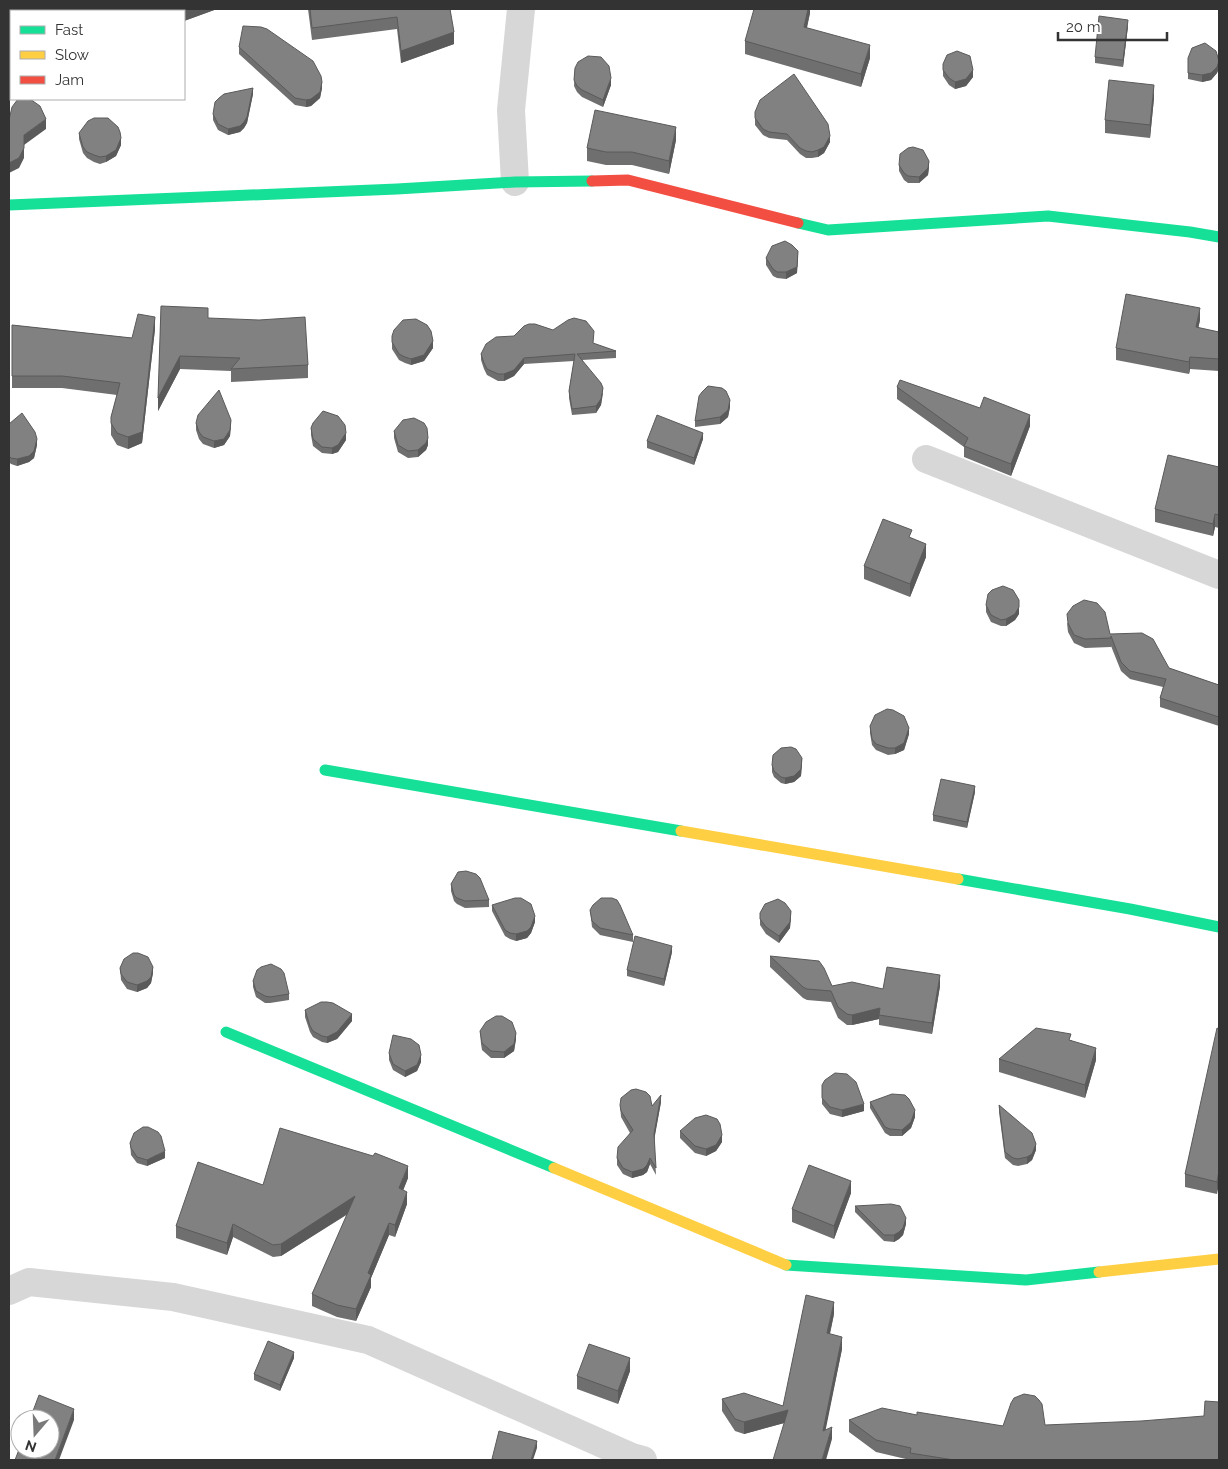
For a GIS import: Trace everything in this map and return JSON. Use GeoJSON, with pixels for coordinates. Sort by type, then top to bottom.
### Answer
{"type":"FeatureCollection","features":[{"type":"Feature","properties":{"kind":"street"},"geometry":{"type":"LineString","coordinates":[[515,182],[511,110],[522,9]]}},
{"type":"Feature","properties":{"kind":"street"},"geometry":{"type":"LineString","coordinates":[[9,204],[398,189],[515,182],[628,180],[828,230],[1048,216],[1219,237]]}},
{"type":"Feature","properties":{"kind":"street"},"geometry":{"type":"LineString","coordinates":[[926,459],[1219,575]]}},
{"type":"Feature","properties":{"kind":"street"},"geometry":{"type":"LineString","coordinates":[[325,770],[1130,909],[1219,927]]}},
{"type":"Feature","properties":{"kind":"street"},"geometry":{"type":"LineString","coordinates":[[226,1032],[789,1266],[1026,1280],[1219,1259]]}},
{"type":"Feature","properties":{"kind":"street"},"geometry":{"type":"LineString","coordinates":[[9,1291],[29,1282],[173,1296],[368,1340],[632,1457],[643,1460]]}},
{"type":"Feature","properties":{"kind":"building"},"geometry":{"type":"Polygon","coordinates":[[[9,9],[107,9],[10,10],[9,52],[9,9]]]}},
{"type":"Feature","properties":{"kind":"building"},"geometry":{"type":"Polygon","coordinates":[[[310,9],[450,9],[454,32],[401,51],[397,17],[312,28],[310,9]]]}},
{"type":"Feature","properties":{"kind":"building"},"geometry":{"type":"Polygon","coordinates":[[[754,9],[808,9],[804,27],[870,45],[861,74],[745,41],[754,9]]]}},
{"type":"Feature","properties":{"kind":"building"},"geometry":{"type":"Polygon","coordinates":[[[1099,16],[1128,20],[1123,60],[1095,57],[1099,16]]]}},
{"type":"Feature","properties":{"kind":"building"},"geometry":{"type":"Polygon","coordinates":[[[243,26],[267,29],[313,61],[321,76],[320,92],[311,99],[295,98],[239,47],[243,26]]]}},
{"type":"Feature","properties":{"kind":"building"},"geometry":{"type":"Polygon","coordinates":[[[1205,43],[1216,51],[1219,61],[1217,67],[1211,73],[1202,75],[1188,73],[1188,58],[1192,48],[1205,43]]]}},
{"type":"Feature","properties":{"kind":"building"},"geometry":{"type":"Polygon","coordinates":[[[957,51],[970,56],[973,70],[966,79],[955,82],[943,70],[943,64],[947,55],[957,51]]]}},
{"type":"Feature","properties":{"kind":"building"},"geometry":{"type":"Polygon","coordinates":[[[588,56],[601,57],[609,66],[611,78],[603,100],[582,90],[574,80],[575,68],[578,62],[588,56]]]}},
{"type":"Feature","properties":{"kind":"building"},"geometry":{"type":"Polygon","coordinates":[[[794,74],[828,124],[830,136],[824,147],[812,152],[800,148],[787,134],[769,132],[763,129],[755,118],[755,112],[760,100],[794,74]]]}},
{"type":"Feature","properties":{"kind":"building"},"geometry":{"type":"Polygon","coordinates":[[[1109,80],[1154,85],[1150,125],[1105,120],[1109,80]]]}},
{"type":"Feature","properties":{"kind":"building"},"geometry":{"type":"Polygon","coordinates":[[[253,88],[247,117],[244,122],[240,126],[228,129],[218,124],[213,114],[215,102],[224,94],[253,88]]]}},
{"type":"Feature","properties":{"kind":"building"},"geometry":{"type":"Polygon","coordinates":[[[17,100],[31,100],[40,106],[46,119],[24,135],[24,148],[19,158],[9,163],[9,120],[12,107],[17,100]]]}},
{"type":"Feature","properties":{"kind":"building"},"geometry":{"type":"Polygon","coordinates":[[[595,110],[676,127],[669,161],[632,152],[606,152],[587,148],[595,110]]]}},
{"type":"Feature","properties":{"kind":"building"},"geometry":{"type":"Polygon","coordinates":[[[94,118],[108,118],[118,127],[120,132],[121,138],[116,150],[106,156],[94,155],[87,152],[83,147],[79,133],[88,121],[94,118]]]}},
{"type":"Feature","properties":{"kind":"building"},"geometry":{"type":"Polygon","coordinates":[[[913,147],[923,150],[929,161],[928,168],[919,177],[908,176],[899,165],[900,154],[913,147]]]}},
{"type":"Feature","properties":{"kind":"building"},"geometry":{"type":"Polygon","coordinates":[[[785,241],[798,251],[797,267],[786,272],[777,272],[766,258],[772,246],[785,241]]]}},
{"type":"Feature","properties":{"kind":"building"},"geometry":{"type":"Polygon","coordinates":[[[1126,294],[1200,308],[1196,327],[1219,332],[1219,359],[1190,357],[1189,362],[1116,348],[1126,294]]]}},
{"type":"Feature","properties":{"kind":"building"},"geometry":{"type":"Polygon","coordinates":[[[161,306],[208,308],[208,318],[259,320],[305,317],[308,365],[231,369],[240,358],[180,356],[158,398],[161,306]]]}},
{"type":"Feature","properties":{"kind":"building"},"geometry":{"type":"Polygon","coordinates":[[[138,314],[155,317],[142,432],[128,437],[117,433],[111,423],[120,383],[62,376],[12,376],[12,325],[132,338],[138,314]]]}},
{"type":"Feature","properties":{"kind":"building"},"geometry":{"type":"Polygon","coordinates":[[[574,318],[586,321],[594,331],[593,343],[616,351],[577,354],[603,388],[601,399],[596,406],[572,409],[569,391],[575,354],[524,358],[514,370],[504,374],[498,374],[487,369],[481,354],[486,344],[496,337],[514,336],[524,326],[529,324],[553,330],[574,318]]]}},
{"type":"Feature","properties":{"kind":"building"},"geometry":{"type":"Polygon","coordinates":[[[416,319],[427,325],[431,331],[433,341],[424,355],[411,359],[399,354],[392,342],[392,336],[394,330],[403,320],[416,319]]]}},
{"type":"Feature","properties":{"kind":"building"},"geometry":{"type":"Polygon","coordinates":[[[900,380],[980,408],[984,397],[1030,415],[1011,464],[964,446],[968,438],[897,387],[900,380]]]}},
{"type":"Feature","properties":{"kind":"building"},"geometry":{"type":"Polygon","coordinates":[[[708,386],[722,388],[726,391],[730,400],[728,410],[720,417],[695,421],[699,396],[708,386]]]}},
{"type":"Feature","properties":{"kind":"building"},"geometry":{"type":"Polygon","coordinates":[[[219,390],[231,420],[230,430],[224,439],[214,441],[203,437],[196,423],[198,415],[219,390]]]}},
{"type":"Feature","properties":{"kind":"building"},"geometry":{"type":"Polygon","coordinates":[[[323,411],[338,416],[345,425],[346,433],[338,445],[332,448],[322,447],[313,439],[311,428],[323,411]]]}},
{"type":"Feature","properties":{"kind":"building"},"geometry":{"type":"Polygon","coordinates":[[[22,413],[35,432],[37,439],[34,451],[29,456],[17,459],[11,458],[9,456],[9,424],[22,413]]]}},
{"type":"Feature","properties":{"kind":"building"},"geometry":{"type":"Polygon","coordinates":[[[657,415],[703,433],[694,458],[647,441],[657,415]]]}},
{"type":"Feature","properties":{"kind":"building"},"geometry":{"type":"Polygon","coordinates":[[[414,418],[424,423],[427,428],[428,438],[426,443],[418,450],[408,451],[398,445],[394,431],[403,420],[414,418]]]}},
{"type":"Feature","properties":{"kind":"building"},"geometry":{"type":"Polygon","coordinates":[[[1168,455],[1219,467],[1219,515],[1215,514],[1213,524],[1155,509],[1168,455]]]}},
{"type":"Feature","properties":{"kind":"building"},"geometry":{"type":"Polygon","coordinates":[[[883,519],[912,530],[909,537],[926,544],[910,584],[864,566],[883,519]]]}},
{"type":"Feature","properties":{"kind":"building"},"geometry":{"type":"Polygon","coordinates":[[[1003,586],[1013,590],[1019,600],[1019,607],[1015,614],[1001,620],[991,615],[986,605],[988,594],[992,590],[1003,586]]]}},
{"type":"Feature","properties":{"kind":"building"},"geometry":{"type":"Polygon","coordinates":[[[1084,600],[1097,603],[1105,612],[1110,634],[1142,633],[1153,639],[1169,668],[1219,685],[1219,717],[1160,698],[1166,679],[1130,671],[1121,662],[1111,636],[1111,638],[1085,639],[1074,635],[1068,623],[1067,614],[1073,606],[1084,600]]]}},
{"type":"Feature","properties":{"kind":"building"},"geometry":{"type":"Polygon","coordinates":[[[887,709],[904,716],[909,728],[904,743],[895,748],[876,744],[872,739],[870,726],[875,715],[887,709]]]}},
{"type":"Feature","properties":{"kind":"building"},"geometry":{"type":"Polygon","coordinates":[[[791,747],[796,749],[802,758],[801,769],[794,776],[781,777],[774,771],[772,765],[773,755],[781,748],[791,747]]]}},
{"type":"Feature","properties":{"kind":"building"},"geometry":{"type":"Polygon","coordinates":[[[941,779],[975,786],[967,822],[933,815],[941,779]]]}},
{"type":"Feature","properties":{"kind":"building"},"geometry":{"type":"Polygon","coordinates":[[[466,871],[476,874],[480,878],[489,900],[465,901],[454,895],[451,884],[458,872],[466,871]]]}},
{"type":"Feature","properties":{"kind":"building"},"geometry":{"type":"Polygon","coordinates":[[[521,898],[531,904],[535,916],[531,927],[527,931],[516,934],[505,930],[492,905],[521,898]]]}},
{"type":"Feature","properties":{"kind":"building"},"geometry":{"type":"Polygon","coordinates":[[[601,898],[617,900],[633,935],[600,928],[592,921],[590,910],[601,898]]]}},
{"type":"Feature","properties":{"kind":"building"},"geometry":{"type":"Polygon","coordinates":[[[778,899],[785,903],[791,911],[790,922],[779,936],[766,927],[760,919],[760,913],[765,904],[778,899]]]}},
{"type":"Feature","properties":{"kind":"building"},"geometry":{"type":"Polygon","coordinates":[[[635,936],[672,946],[664,979],[627,970],[635,936]]]}},
{"type":"Feature","properties":{"kind":"building"},"geometry":{"type":"Polygon","coordinates":[[[133,953],[148,957],[153,967],[151,977],[137,985],[127,982],[121,974],[120,968],[124,959],[133,953]]]}},
{"type":"Feature","properties":{"kind":"building"},"geometry":{"type":"Polygon","coordinates":[[[770,956],[819,961],[832,986],[852,982],[883,989],[887,967],[940,975],[932,1023],[879,1015],[880,1008],[852,1015],[847,1014],[838,1007],[831,991],[803,987],[770,956]]]}},
{"type":"Feature","properties":{"kind":"building"},"geometry":{"type":"Polygon","coordinates":[[[271,964],[281,969],[284,973],[289,994],[270,997],[256,991],[253,981],[257,970],[271,964]]]}},
{"type":"Feature","properties":{"kind":"building"},"geometry":{"type":"Polygon","coordinates":[[[321,1002],[333,1003],[352,1014],[337,1032],[327,1037],[313,1031],[305,1010],[321,1002]]]}},
{"type":"Feature","properties":{"kind":"building"},"geometry":{"type":"Polygon","coordinates":[[[496,1016],[502,1016],[512,1022],[516,1033],[514,1044],[504,1052],[491,1051],[482,1043],[480,1031],[486,1022],[496,1016]]]}},
{"type":"Feature","properties":{"kind":"building"},"geometry":{"type":"Polygon","coordinates":[[[1036,1028],[1071,1034],[1069,1040],[1096,1048],[1085,1085],[999,1059],[1036,1028]]]}},
{"type":"Feature","properties":{"kind":"building"},"geometry":{"type":"Polygon","coordinates":[[[1217,1028],[1219,1029],[1219,1171],[1217,1182],[1185,1174],[1217,1028]]]}},
{"type":"Feature","properties":{"kind":"building"},"geometry":{"type":"Polygon","coordinates":[[[393,1035],[411,1039],[419,1045],[421,1055],[417,1065],[405,1071],[393,1064],[389,1053],[393,1035]]]}},
{"type":"Feature","properties":{"kind":"building"},"geometry":{"type":"Polygon","coordinates":[[[835,1073],[847,1074],[856,1082],[864,1104],[842,1110],[830,1107],[822,1098],[822,1085],[825,1080],[835,1073]]]}},
{"type":"Feature","properties":{"kind":"building"},"geometry":{"type":"Polygon","coordinates":[[[636,1089],[646,1092],[650,1096],[652,1106],[661,1095],[654,1134],[656,1168],[650,1158],[643,1169],[632,1172],[623,1168],[617,1158],[618,1147],[633,1130],[621,1111],[621,1098],[631,1090],[636,1089]]]}},
{"type":"Feature","properties":{"kind":"building"},"geometry":{"type":"Polygon","coordinates":[[[892,1094],[905,1095],[915,1110],[911,1122],[902,1130],[885,1127],[870,1102],[892,1094]]]}},
{"type":"Feature","properties":{"kind":"building"},"geometry":{"type":"Polygon","coordinates":[[[999,1105],[1032,1133],[1036,1144],[1032,1154],[1018,1159],[1005,1152],[999,1105]]]}},
{"type":"Feature","properties":{"kind":"building"},"geometry":{"type":"Polygon","coordinates":[[[706,1115],[717,1119],[722,1135],[716,1145],[706,1149],[695,1146],[680,1131],[695,1118],[706,1115]]]}},
{"type":"Feature","properties":{"kind":"building"},"geometry":{"type":"Polygon","coordinates":[[[143,1127],[148,1127],[158,1132],[165,1151],[147,1160],[137,1157],[130,1143],[134,1133],[143,1127]]]}},
{"type":"Feature","properties":{"kind":"building"},"geometry":{"type":"Polygon","coordinates":[[[280,1128],[373,1156],[375,1153],[408,1166],[399,1188],[407,1192],[395,1225],[389,1223],[368,1273],[371,1275],[356,1309],[337,1305],[312,1294],[355,1196],[281,1244],[273,1245],[233,1224],[227,1243],[176,1226],[198,1162],[263,1185],[280,1128]]]}},
{"type":"Feature","properties":{"kind":"building"},"geometry":{"type":"Polygon","coordinates":[[[809,1165],[851,1181],[834,1226],[792,1209],[809,1165]]]}},
{"type":"Feature","properties":{"kind":"building"},"geometry":{"type":"Polygon","coordinates":[[[891,1204],[900,1206],[906,1218],[903,1228],[894,1235],[884,1235],[855,1206],[891,1204]]]}},
{"type":"Feature","properties":{"kind":"building"},"geometry":{"type":"Polygon","coordinates":[[[806,1295],[834,1302],[827,1333],[842,1337],[823,1431],[832,1427],[822,1460],[773,1460],[788,1410],[744,1422],[735,1419],[722,1399],[744,1393],[783,1406],[806,1295]]]}},
{"type":"Feature","properties":{"kind":"building"},"geometry":{"type":"Polygon","coordinates":[[[268,1341],[294,1352],[280,1385],[254,1374],[268,1341]]]}},
{"type":"Feature","properties":{"kind":"building"},"geometry":{"type":"Polygon","coordinates":[[[589,1344],[630,1358],[618,1391],[577,1376],[589,1344]]]}},
{"type":"Feature","properties":{"kind":"building"},"geometry":{"type":"Polygon","coordinates":[[[1024,1394],[1035,1396],[1042,1404],[1045,1425],[1204,1416],[1205,1401],[1219,1402],[1219,1460],[954,1460],[910,1453],[911,1448],[876,1440],[849,1420],[882,1408],[917,1415],[917,1412],[1003,1426],[1014,1398],[1024,1394]]]}},
{"type":"Feature","properties":{"kind":"building"},"geometry":{"type":"Polygon","coordinates":[[[39,1395],[74,1409],[60,1447],[60,1409],[34,1409],[39,1395]]]}},
{"type":"Feature","properties":{"kind":"building"},"geometry":{"type":"Polygon","coordinates":[[[499,1431],[537,1441],[531,1460],[492,1459],[499,1431]]]}},
{"type":"Feature","properties":{"kind":"building"},"geometry":{"type":"Polygon","coordinates":[[[15,1459],[55,1459],[55,1460],[15,1459]]]}},
{"type":"Feature","properties":{"kind":"traffic: fast"},"geometry":{"type":"LineString","coordinates":[[9,205],[397,189],[515,182],[592,181]]}},
{"type":"Feature","properties":{"kind":"traffic: fast"},"geometry":{"type":"LineString","coordinates":[[798,223],[828,230],[1048,216],[1219,237]]}},
{"type":"Feature","properties":{"kind":"traffic: fast"},"geometry":{"type":"LineString","coordinates":[[325,770],[681,831]]}},
{"type":"Feature","properties":{"kind":"traffic: fast"},"geometry":{"type":"LineString","coordinates":[[958,879],[1130,909],[1219,927]]}},
{"type":"Feature","properties":{"kind":"traffic: fast"},"geometry":{"type":"LineString","coordinates":[[226,1032],[554,1168]]}},
{"type":"Feature","properties":{"kind":"traffic: fast"},"geometry":{"type":"LineString","coordinates":[[786,1265],[1026,1280],[1099,1272]]}},
{"type":"Feature","properties":{"kind":"traffic: slow"},"geometry":{"type":"LineString","coordinates":[[681,831],[958,879]]}},
{"type":"Feature","properties":{"kind":"traffic: slow"},"geometry":{"type":"LineString","coordinates":[[554,1168],[786,1265]]}},
{"type":"Feature","properties":{"kind":"traffic: slow"},"geometry":{"type":"LineString","coordinates":[[1099,1272],[1219,1259]]}},
{"type":"Feature","properties":{"kind":"traffic: jam"},"geometry":{"type":"LineString","coordinates":[[592,181],[628,180],[798,223]]}}]}
